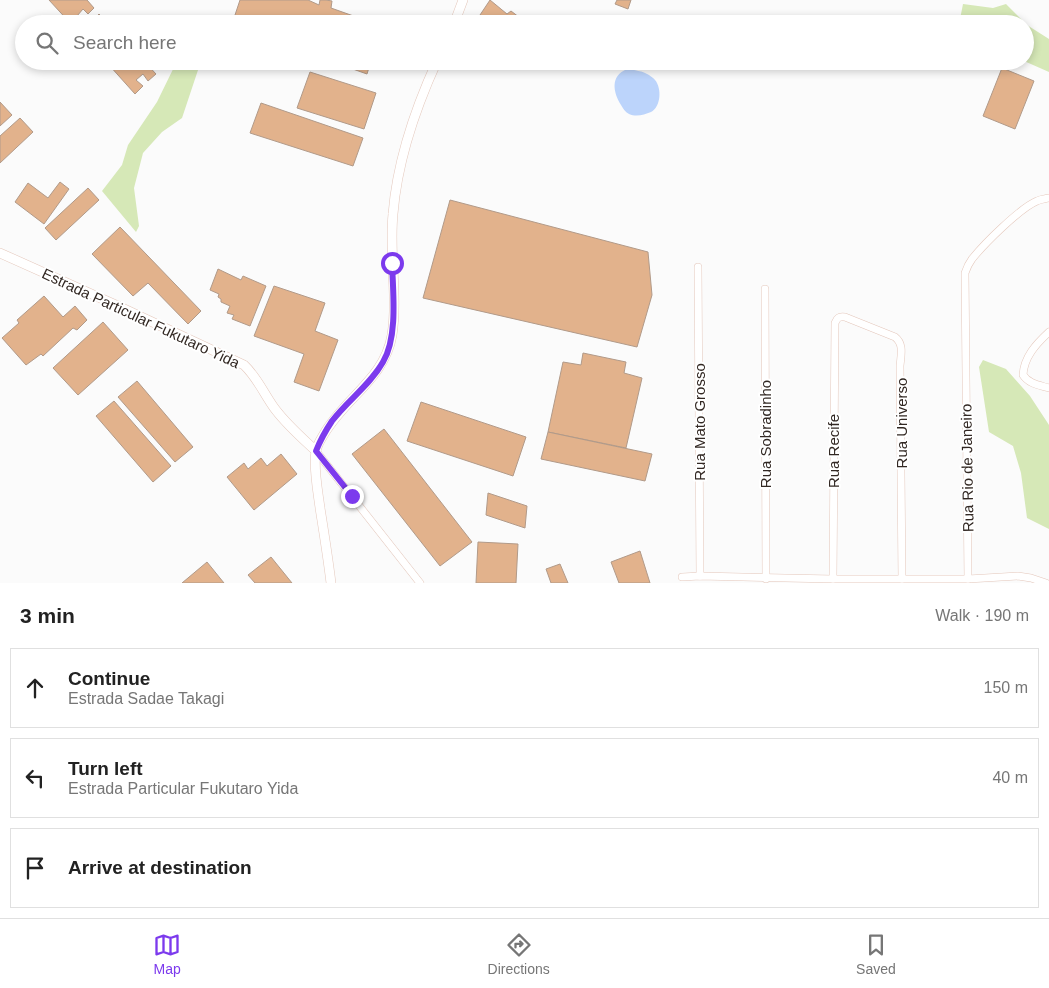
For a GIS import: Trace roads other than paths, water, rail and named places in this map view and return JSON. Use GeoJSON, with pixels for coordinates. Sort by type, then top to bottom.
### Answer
{"type":"FeatureCollection","features":[{"type":"Feature","properties":{"kind":"street"},"geometry":{"type":"LineString","coordinates":[[458,15],[464,0]]}},
{"type":"Feature","properties":{"kind":"street"},"geometry":{"type":"LineString","coordinates":[[332,583],[317,489],[316,451],[332,422],[370,380],[383,362],[388,350],[392,335],[393,213],[397,184],[403,152],[433,70]]}},
{"type":"Feature","properties":{"kind":"street","name":"Rua Rio de Janeiro"},"geometry":{"type":"LineString","coordinates":[[968,578],[965,273],[968,265],[989,241],[1022,211],[1038,201],[1049,198]]}},
{"type":"Feature","properties":{"kind":"street","name":"Estrada Particular Fukutaro Yida"},"geometry":{"type":"LineString","coordinates":[[0,253],[244,365],[251,371],[275,409],[316,451],[420,583]]}},
{"type":"Feature","properties":{"kind":"street","name":"Rua Mato Grosso"},"geometry":{"type":"LineString","coordinates":[[698,267],[700,576]]}},
{"type":"Feature","properties":{"kind":"street","name":"Rua Sobradinho"},"geometry":{"type":"LineString","coordinates":[[765,289],[766,578]]}},
{"type":"Feature","properties":{"kind":"street","name":"Rua Universo"},"geometry":{"type":"LineString","coordinates":[[835,323],[840,317],[845,317],[895,337],[899,340],[901,346],[902,579]]}},
{"type":"Feature","properties":{"kind":"street","name":"Rua Recife"},"geometry":{"type":"LineString","coordinates":[[833,579],[835,323]]}},
{"type":"Feature","properties":{"kind":"street"},"geometry":{"type":"LineString","coordinates":[[1049,332],[1026,358],[1023,371],[1023,375],[1032,383],[1049,388]]}},
{"type":"Feature","properties":{"kind":"street"},"geometry":{"type":"LineString","coordinates":[[682,577],[902,579],[1018,576],[1046,583]]}},
{"type":"Feature","properties":{"kind":"water"},"geometry":{"type":"Polygon","coordinates":[[[625,70],[638,71],[654,79],[659,88],[659,102],[654,110],[640,115],[632,115],[626,112],[615,90],[616,80],[625,70]]]}}]}
